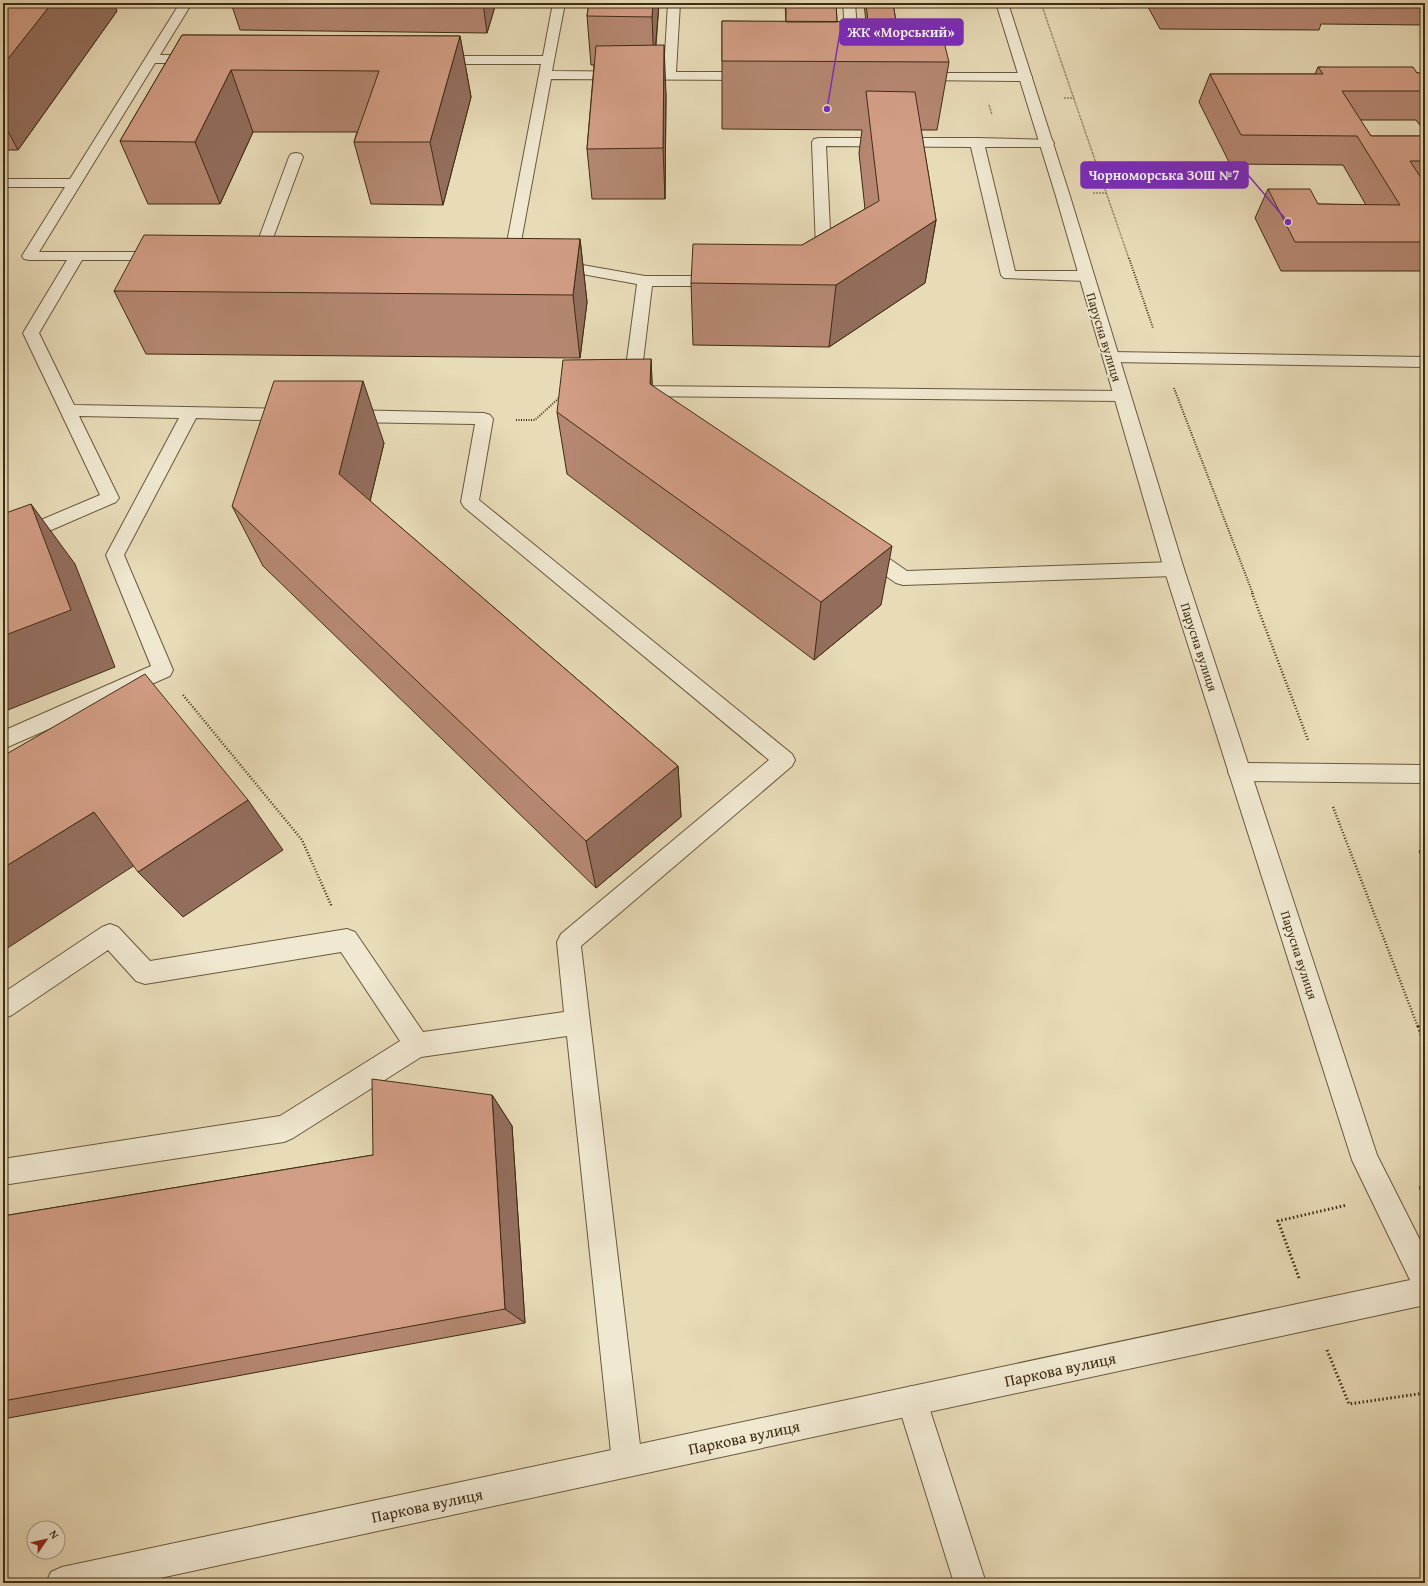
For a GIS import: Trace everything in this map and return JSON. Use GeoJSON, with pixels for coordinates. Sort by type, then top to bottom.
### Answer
{"type":"FeatureCollection","features":[{"type":"Feature","properties":{"kind":"street"},"geometry":{"type":"LineString","coordinates":[[180,256],[29,256],[186,3]]}},
{"type":"Feature","properties":{"kind":"street"},"geometry":{"type":"LineString","coordinates":[[511,258],[559,3]]}},
{"type":"Feature","properties":{"kind":"street"},"geometry":{"type":"LineString","coordinates":[[670,76],[674,3]]}},
{"type":"Feature","properties":{"kind":"street"},"geometry":{"type":"LineString","coordinates":[[849,3],[852,43]]}},
{"type":"Feature","properties":{"kind":"street","name":"Парусна вулиця"},"geometry":{"type":"LineString","coordinates":[[1002,3],[1047,143],[1174,569],[1365,1160],[1425,1280]]}},
{"type":"Feature","properties":{"kind":"street"},"geometry":{"type":"LineString","coordinates":[[151,59],[207,59]]}},
{"type":"Feature","properties":{"kind":"street"},"geometry":{"type":"LineString","coordinates":[[421,60],[548,60]]}},
{"type":"Feature","properties":{"kind":"street"},"geometry":{"type":"LineString","coordinates":[[546,75],[764,76]]}},
{"type":"Feature","properties":{"kind":"street"},"geometry":{"type":"LineString","coordinates":[[904,77],[1026,77]]}},
{"type":"Feature","properties":{"kind":"street"},"geometry":{"type":"LineString","coordinates":[[800,266],[824,251],[819,142],[1047,143]]}},
{"type":"Feature","properties":{"kind":"street"},"geometry":{"type":"LineString","coordinates":[[977,142],[1009,275],[1086,276]]}},
{"type":"Feature","properties":{"kind":"street"},"geometry":{"type":"LineString","coordinates":[[258,257],[296,158]]}},
{"type":"Feature","properties":{"kind":"street"},"geometry":{"type":"LineString","coordinates":[[3,183],[75,183]]}},
{"type":"Feature","properties":{"kind":"street"},"geometry":{"type":"LineString","coordinates":[[3,544],[110,498],[31,333],[77,256]]}},
{"type":"Feature","properties":{"kind":"street"},"geometry":{"type":"LineString","coordinates":[[243,257],[274,257]]}},
{"type":"Feature","properties":{"kind":"street"},"geometry":{"type":"LineString","coordinates":[[496,258],[527,260]]}},
{"type":"Feature","properties":{"kind":"street"},"geometry":{"type":"LineString","coordinates":[[543,263],[645,281],[738,281]]}},
{"type":"Feature","properties":{"kind":"street"},"geometry":{"type":"LineString","coordinates":[[630,391],[645,281]]}},
{"type":"Feature","properties":{"kind":"street"},"geometry":{"type":"LineString","coordinates":[[1111,357],[1425,362]]}},
{"type":"Feature","properties":{"kind":"street"},"geometry":{"type":"LineString","coordinates":[[630,391],[1122,396]]}},
{"type":"Feature","properties":{"kind":"street"},"geometry":{"type":"LineString","coordinates":[[630,391],[656,409]]}},
{"type":"Feature","properties":{"kind":"street"},"geometry":{"type":"LineString","coordinates":[[68,410],[309,416]]}},
{"type":"Feature","properties":{"kind":"street"},"geometry":{"type":"LineString","coordinates":[[3,740],[163,670],[115,555],[190,413]]}},
{"type":"Feature","properties":{"kind":"street"},"geometry":{"type":"LineString","coordinates":[[333,416],[484,420],[470,502],[784,760],[569,942],[627,1462]]}},
{"type":"Feature","properties":{"kind":"street"},"geometry":{"type":"LineString","coordinates":[[851,542],[903,578],[1174,569]]}},
{"type":"Feature","properties":{"kind":"street"},"geometry":{"type":"LineString","coordinates":[[1240,772],[1425,774]]}},
{"type":"Feature","properties":{"kind":"street"},"geometry":{"type":"LineString","coordinates":[[3,1007],[110,935],[145,973],[347,940],[417,1045]]}},
{"type":"Feature","properties":{"kind":"street"},"geometry":{"type":"LineString","coordinates":[[3,1172],[284,1129],[417,1045],[578,1022]]}},
{"type":"Feature","properties":{"kind":"street","name":"Паркова вулиця"},"geometry":{"type":"LineString","coordinates":[[62,1583],[1425,1291]]}},
{"type":"Feature","properties":{"kind":"street"},"geometry":{"type":"LineString","coordinates":[[912,1401],[970,1583]]}},
{"type":"Feature","properties":{"kind":"path"},"geometry":{"type":"LineString","coordinates":[[1041,3],[1163,358],[1425,1045]]}},
{"type":"Feature","properties":{"kind":"path"},"geometry":{"type":"LineString","coordinates":[[982,77],[1000,142]]}},
{"type":"Feature","properties":{"kind":"path"},"geometry":{"type":"LineString","coordinates":[[484,420],[535,420],[562,396]]}},
{"type":"Feature","properties":{"kind":"path"},"geometry":{"type":"LineString","coordinates":[[163,670],[302,840],[347,940]]}},
{"type":"Feature","properties":{"kind":"path"},"geometry":{"type":"LineString","coordinates":[[1349,1404],[1425,1393]]}},
{"type":"Feature","properties":{"kind":"building"},"geometry":{"type":"Polygon","coordinates":[[[3,3],[52,3],[3,65],[3,3]]]}},
{"type":"Feature","properties":{"kind":"building"},"geometry":{"type":"Polygon","coordinates":[[[589,3],[653,3],[652,17],[587,16],[589,3]]]}},
{"type":"Feature","properties":{"kind":"building"},"geometry":{"type":"Polygon","coordinates":[[[786,3],[836,3],[837,22],[786,22],[786,3]]]}},
{"type":"Feature","properties":{"kind":"building"},"geometry":{"type":"Polygon","coordinates":[[[866,3],[893,3],[896,22],[868,22],[866,3]]]}},
{"type":"Feature","properties":{"kind":"building"},"geometry":{"type":"Polygon","coordinates":[[[722,21],[939,22],[949,62],[722,61],[722,21]]]}},
{"type":"Feature","properties":{"kind":"building"},"geometry":{"type":"Polygon","coordinates":[[[182,35],[460,36],[430,142],[354,142],[379,71],[231,70],[195,142],[120,141],[182,35]]]}},
{"type":"Feature","properties":{"kind":"building"},"geometry":{"type":"Polygon","coordinates":[[[664,45],[663,148],[587,149],[596,46],[664,45]]]}},
{"type":"Feature","properties":{"kind":"building"},"geometry":{"type":"Polygon","coordinates":[[[1318,67],[1413,67],[1417,73],[1425,73],[1425,91],[1342,91],[1371,136],[1425,136],[1425,161],[1410,161],[1425,184],[1425,242],[1295,242],[1268,189],[1310,189],[1318,204],[1400,205],[1357,136],[1241,135],[1210,74],[1323,74],[1318,67]]]}},
{"type":"Feature","properties":{"kind":"building"},"geometry":{"type":"Polygon","coordinates":[[[866,91],[915,92],[936,220],[836,285],[691,283],[693,244],[802,245],[879,201],[866,91]]]}},
{"type":"Feature","properties":{"kind":"building"},"geometry":{"type":"Polygon","coordinates":[[[144,235],[580,239],[573,295],[114,291],[144,235]]]}},
{"type":"Feature","properties":{"kind":"building"},"geometry":{"type":"Polygon","coordinates":[[[651,359],[650,384],[892,546],[821,602],[557,412],[563,360],[651,359]]]}},
{"type":"Feature","properties":{"kind":"building"},"geometry":{"type":"Polygon","coordinates":[[[274,381],[363,381],[339,474],[678,766],[586,841],[232,506],[274,381]]]}},
{"type":"Feature","properties":{"kind":"building"},"geometry":{"type":"Polygon","coordinates":[[[31,504],[71,610],[3,636],[3,514],[31,504]]]}},
{"type":"Feature","properties":{"kind":"building"},"geometry":{"type":"Polygon","coordinates":[[[145,674],[248,800],[138,872],[94,812],[3,868],[3,756],[145,674]]]}},
{"type":"Feature","properties":{"kind":"building"},"geometry":{"type":"Polygon","coordinates":[[[372,1079],[492,1095],[505,1309],[3,1401],[3,1216],[373,1155],[372,1079]]]}},
{"type":"Feature","properties":{"kind":"place","name":"ЖК «Морський»"},"geometry":{"type":"Point","coordinates":[827,109]}},
{"type":"Feature","properties":{"kind":"place","name":"Чорноморська ЗОШ №7"},"geometry":{"type":"Point","coordinates":[1288,222]}}]}
